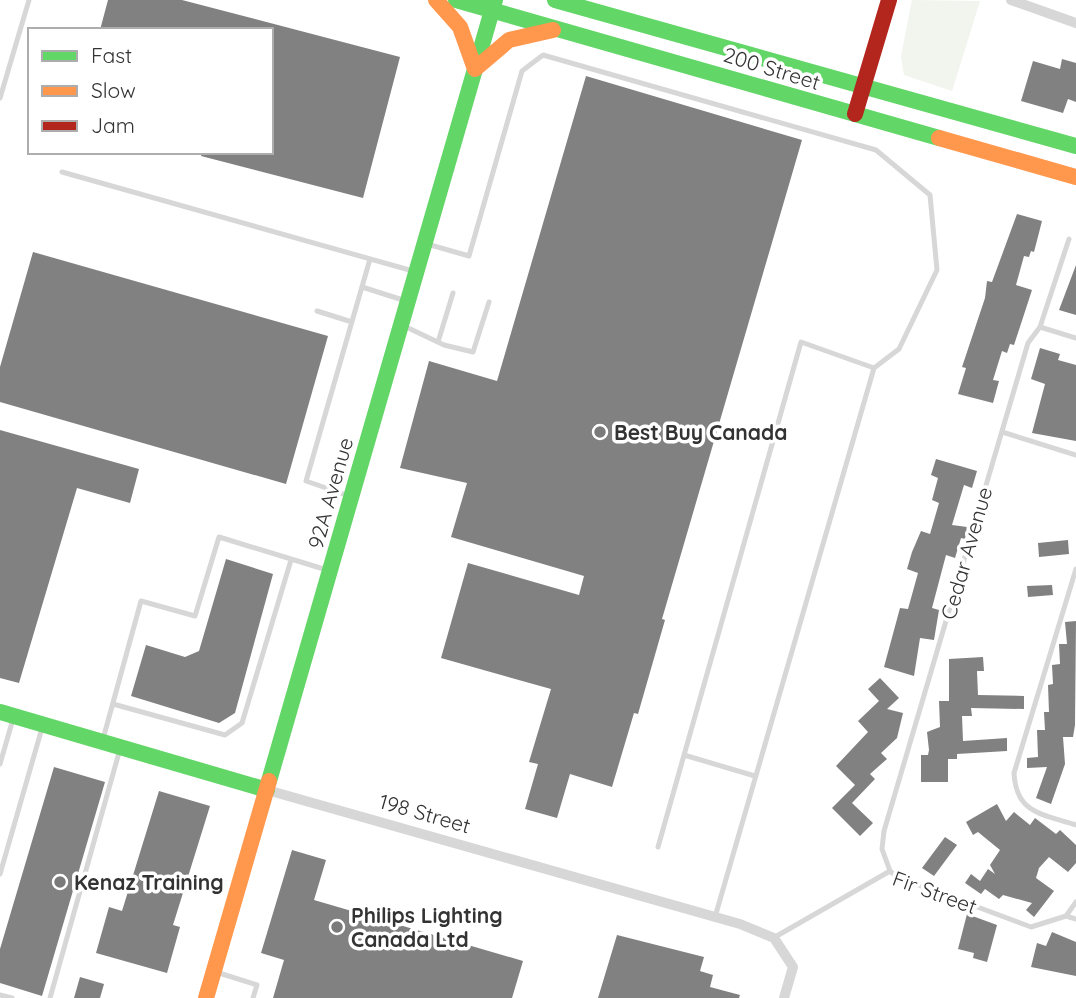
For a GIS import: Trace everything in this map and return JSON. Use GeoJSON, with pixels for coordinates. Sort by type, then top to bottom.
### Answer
{"type":"FeatureCollection","features":[{"type":"Feature","properties":{"kind":"street"},"geometry":{"type":"LineString","coordinates":[[436,0],[460,27],[474,69],[509,40],[556,29]]}},
{"type":"Feature","properties":{"kind":"street","name":"200 Street"},"geometry":{"type":"LineString","coordinates":[[456,0],[494,5],[556,29],[1076,177]]}},
{"type":"Feature","properties":{"kind":"street"},"geometry":{"type":"LineString","coordinates":[[855,114],[889,0]]}},
{"type":"Feature","properties":{"kind":"street"},"geometry":{"type":"LineString","coordinates":[[1011,0],[1037,4],[1076,23]]}},
{"type":"Feature","properties":{"kind":"street","name":"200 Street"},"geometry":{"type":"LineString","coordinates":[[559,1],[1076,146]]}},
{"type":"Feature","properties":{"kind":"street","name":"92A Avenue"},"geometry":{"type":"LineString","coordinates":[[206,998],[494,5]]}},
{"type":"Feature","properties":{"kind":"street","name":"198 Street"},"geometry":{"type":"LineString","coordinates":[[7,714],[715,917],[774,938]]}},
{"type":"Feature","properties":{"kind":"street"},"geometry":{"type":"LineString","coordinates":[[774,938],[793,967],[784,998]]}},
{"type":"Feature","properties":{"kind":"lane"},"geometry":{"type":"LineString","coordinates":[[0,98],[29,0]]}},
{"type":"Feature","properties":{"kind":"lane"},"geometry":{"type":"LineString","coordinates":[[424,243],[469,256],[522,71],[543,55],[876,150],[930,195],[937,270],[900,349],[874,368],[715,917]]}},
{"type":"Feature","properties":{"kind":"lane"},"geometry":{"type":"LineString","coordinates":[[62,172],[416,272]]}},
{"type":"Feature","properties":{"kind":"lane","name":"Cedar Avenue"},"geometry":{"type":"LineString","coordinates":[[890,871],[883,849],[884,831],[1028,344],[1040,327],[1069,239]]}},
{"type":"Feature","properties":{"kind":"lane"},"geometry":{"type":"LineString","coordinates":[[351,496],[306,481],[370,259]]}},
{"type":"Feature","properties":{"kind":"lane"},"geometry":{"type":"LineString","coordinates":[[362,287],[407,302]]}},
{"type":"Feature","properties":{"kind":"lane"},"geometry":{"type":"LineString","coordinates":[[438,342],[453,293]]}},
{"type":"Feature","properties":{"kind":"lane"},"geometry":{"type":"LineString","coordinates":[[401,324],[438,342],[473,352],[489,302]]}},
{"type":"Feature","properties":{"kind":"lane"},"geometry":{"type":"LineString","coordinates":[[317,311],[352,322]]}},
{"type":"Feature","properties":{"kind":"lane"},"geometry":{"type":"LineString","coordinates":[[1040,327],[1076,338]]}},
{"type":"Feature","properties":{"kind":"lane"},"geometry":{"type":"LineString","coordinates":[[659,847],[802,342],[874,368]]}},
{"type":"Feature","properties":{"kind":"lane"},"geometry":{"type":"LineString","coordinates":[[1002,432],[1076,455]]}},
{"type":"Feature","properties":{"kind":"lane"},"geometry":{"type":"LineString","coordinates":[[103,742],[141,601],[195,616],[219,537],[330,570]]}},
{"type":"Feature","properties":{"kind":"lane"},"geometry":{"type":"LineString","coordinates":[[113,704],[225,735],[242,723],[291,560]]}},
{"type":"Feature","properties":{"kind":"lane"},"geometry":{"type":"LineString","coordinates":[[1076,569],[1014,773],[1018,797],[1025,806],[1033,812],[1076,825]]}},
{"type":"Feature","properties":{"kind":"lane"},"geometry":{"type":"LineString","coordinates":[[0,764],[7,714]]}},
{"type":"Feature","properties":{"kind":"lane"},"geometry":{"type":"LineString","coordinates":[[0,874],[43,724]]}},
{"type":"Feature","properties":{"kind":"lane"},"geometry":{"type":"LineString","coordinates":[[50,998],[121,747]]}},
{"type":"Feature","properties":{"kind":"lane"},"geometry":{"type":"LineString","coordinates":[[684,755],[755,776]]}},
{"type":"Feature","properties":{"kind":"lane","name":"Fir Street"},"geometry":{"type":"LineString","coordinates":[[774,938],[890,871],[897,877],[1031,927],[1066,916]]}},
{"type":"Feature","properties":{"kind":"lane"},"geometry":{"type":"LineString","coordinates":[[1076,902],[1066,916],[1076,919]]}},
{"type":"Feature","properties":{"kind":"lane"},"geometry":{"type":"LineString","coordinates":[[214,971],[257,985],[253,998]]}},
{"type":"Feature","properties":{"kind":"lane"},"geometry":{"type":"LineString","coordinates":[[0,995],[12,998]]}},
{"type":"Feature","properties":{"kind":"shaded area"},"geometry":{"type":"Polygon","coordinates":[[[912,0],[980,1],[952,91],[904,75],[901,56],[912,0]]]}},
{"type":"Feature","properties":{"kind":"building"},"geometry":{"type":"Polygon","coordinates":[[[108,0],[182,0],[400,57],[363,198],[201,156],[273,154],[273,28],[101,28],[108,0]]]}},
{"type":"Feature","properties":{"kind":"building"},"geometry":{"type":"Polygon","coordinates":[[[1062,59],[1076,63],[1076,102],[1068,99],[1063,113],[1021,101],[1033,61],[1060,69],[1062,59]]]}},
{"type":"Feature","properties":{"kind":"building","name":"Best Buy Canada"},"geometry":{"type":"Polygon","coordinates":[[[586,76],[802,140],[662,619],[665,620],[638,714],[634,713],[612,787],[570,774],[557,818],[525,809],[538,764],[529,762],[551,689],[441,658],[468,563],[579,595],[584,576],[451,537],[467,483],[400,468],[429,361],[497,381],[586,76]]]}},
{"type":"Feature","properties":{"kind":"building"},"geometry":{"type":"Polygon","coordinates":[[[1017,214],[1042,221],[1034,252],[1031,251],[1029,257],[1024,256],[1016,285],[1032,290],[1014,345],[1010,344],[1007,353],[1002,351],[993,380],[999,381],[993,403],[958,394],[966,368],[962,367],[985,298],[987,281],[992,282],[1017,214]]]}},
{"type":"Feature","properties":{"kind":"building"},"geometry":{"type":"Polygon","coordinates":[[[33,252],[328,336],[286,484],[0,402],[0,367],[33,252]]]}},
{"type":"Feature","properties":{"kind":"building"},"geometry":{"type":"Polygon","coordinates":[[[1076,265],[1076,315],[1059,310],[1076,265]]]}},
{"type":"Feature","properties":{"kind":"building"},"geometry":{"type":"Polygon","coordinates":[[[1040,348],[1060,354],[1058,360],[1076,365],[1076,441],[1032,433],[1045,384],[1031,379],[1040,348]]]}},
{"type":"Feature","properties":{"kind":"building"},"geometry":{"type":"Polygon","coordinates":[[[0,430],[139,469],[130,503],[77,488],[19,683],[0,678],[0,430]]]}},
{"type":"Feature","properties":{"kind":"building"},"geometry":{"type":"Polygon","coordinates":[[[936,459],[977,471],[972,488],[964,485],[952,525],[967,527],[965,539],[961,538],[955,558],[946,555],[932,608],[939,610],[934,640],[920,638],[914,676],[884,667],[900,608],[908,609],[918,573],[907,569],[912,552],[921,531],[930,534],[939,503],[932,500],[938,478],[931,475],[936,459]]]}},
{"type":"Feature","properties":{"kind":"building"},"geometry":{"type":"Polygon","coordinates":[[[1068,540],[1069,554],[1039,557],[1038,543],[1068,540]]]}},
{"type":"Feature","properties":{"kind":"building"},"geometry":{"type":"Polygon","coordinates":[[[226,559],[273,574],[235,713],[219,723],[131,696],[146,645],[185,657],[199,651],[226,559]]]}},
{"type":"Feature","properties":{"kind":"building"},"geometry":{"type":"Polygon","coordinates":[[[1052,585],[1053,595],[1028,597],[1027,586],[1052,585]]]}},
{"type":"Feature","properties":{"kind":"building"},"geometry":{"type":"Polygon","coordinates":[[[1076,621],[1075,725],[1073,737],[1063,737],[1065,764],[1051,804],[1036,798],[1047,767],[1027,768],[1027,758],[1038,757],[1037,730],[1045,730],[1044,712],[1049,712],[1048,685],[1053,684],[1052,665],[1060,664],[1059,644],[1067,644],[1065,622],[1076,621]]]}},
{"type":"Feature","properties":{"kind":"building"},"geometry":{"type":"Polygon","coordinates":[[[983,657],[984,671],[977,671],[978,695],[1024,696],[1024,709],[971,708],[972,716],[962,716],[963,741],[1007,738],[1007,751],[957,754],[957,759],[948,759],[948,782],[921,782],[921,755],[928,755],[929,750],[927,732],[940,727],[939,701],[949,701],[949,659],[983,657]]]}},
{"type":"Feature","properties":{"kind":"building"},"geometry":{"type":"Polygon","coordinates":[[[880,678],[899,698],[887,709],[903,713],[897,738],[881,753],[887,759],[870,774],[875,779],[852,803],[873,823],[860,836],[832,808],[855,785],[836,766],[868,732],[858,721],[879,701],[868,689],[880,678]]]}},
{"type":"Feature","properties":{"kind":"building"},"geometry":{"type":"Polygon","coordinates":[[[54,767],[105,782],[42,996],[0,983],[0,949],[54,767]]]}},
{"type":"Feature","properties":{"kind":"building"},"geometry":{"type":"Polygon","coordinates":[[[159,791],[210,806],[173,925],[180,927],[167,973],[96,953],[109,907],[122,911],[159,791]]]}},
{"type":"Feature","properties":{"kind":"building"},"geometry":{"type":"Polygon","coordinates":[[[997,804],[1006,821],[1014,812],[1030,825],[1035,818],[1056,834],[1060,830],[1076,845],[1076,863],[1068,872],[1049,857],[1039,868],[1036,878],[1054,891],[1034,917],[1026,910],[1032,903],[1003,895],[999,899],[985,889],[981,894],[965,883],[971,874],[980,881],[988,869],[995,874],[990,865],[1000,850],[978,832],[973,835],[966,822],[997,804]]]}},
{"type":"Feature","properties":{"kind":"building"},"geometry":{"type":"Polygon","coordinates":[[[945,837],[957,845],[934,876],[922,868],[945,837]]]}},
{"type":"Feature","properties":{"kind":"building","name":"Philips Lighting Canada Ltd"},"geometry":{"type":"Polygon","coordinates":[[[292,850],[326,860],[314,900],[523,961],[512,998],[273,998],[284,960],[261,953],[292,850]]]}},
{"type":"Feature","properties":{"kind":"building"},"geometry":{"type":"Polygon","coordinates":[[[967,914],[997,925],[987,962],[973,958],[974,953],[958,949],[967,914]]]}},
{"type":"Feature","properties":{"kind":"building"},"geometry":{"type":"Polygon","coordinates":[[[1052,932],[1076,942],[1076,976],[1031,967],[1037,943],[1046,946],[1052,932]]]}},
{"type":"Feature","properties":{"kind":"building"},"geometry":{"type":"Polygon","coordinates":[[[617,935],[704,957],[700,971],[713,975],[710,987],[740,995],[739,998],[598,998],[617,935]]]}},
{"type":"Feature","properties":{"kind":"building"},"geometry":{"type":"Polygon","coordinates":[[[80,977],[104,984],[100,998],[74,998],[80,977]]]}},
{"type":"Feature","properties":{"kind":"traffic: fast"},"geometry":{"type":"LineString","coordinates":[[456,0],[939,138]]}},
{"type":"Feature","properties":{"kind":"traffic: fast"},"geometry":{"type":"LineString","coordinates":[[269,781],[495,0]]}},
{"type":"Feature","properties":{"kind":"traffic: fast"},"geometry":{"type":"LineString","coordinates":[[555,0],[1076,146]]}},
{"type":"Feature","properties":{"kind":"traffic: fast"},"geometry":{"type":"LineString","coordinates":[[0,712],[267,790]]}},
{"type":"Feature","properties":{"kind":"traffic: slow"},"geometry":{"type":"LineString","coordinates":[[436,0],[460,27],[475,69],[509,40],[553,30]]}},
{"type":"Feature","properties":{"kind":"traffic: slow"},"geometry":{"type":"LineString","coordinates":[[939,138],[1076,177]]}},
{"type":"Feature","properties":{"kind":"traffic: slow"},"geometry":{"type":"LineString","coordinates":[[206,998],[269,781]]}},
{"type":"Feature","properties":{"kind":"traffic: jam"},"geometry":{"type":"LineString","coordinates":[[855,114],[889,0]]}},
{"type":"Feature","properties":{"kind":"place","name":"Best Buy Canada"},"geometry":{"type":"Point","coordinates":[600,432]}},
{"type":"Feature","properties":{"kind":"place","name":"Kenaz Training"},"geometry":{"type":"Point","coordinates":[60,882]}},
{"type":"Feature","properties":{"kind":"place","name":"Philips Lighting Canada Ltd"},"geometry":{"type":"Point","coordinates":[337,927]}}]}
